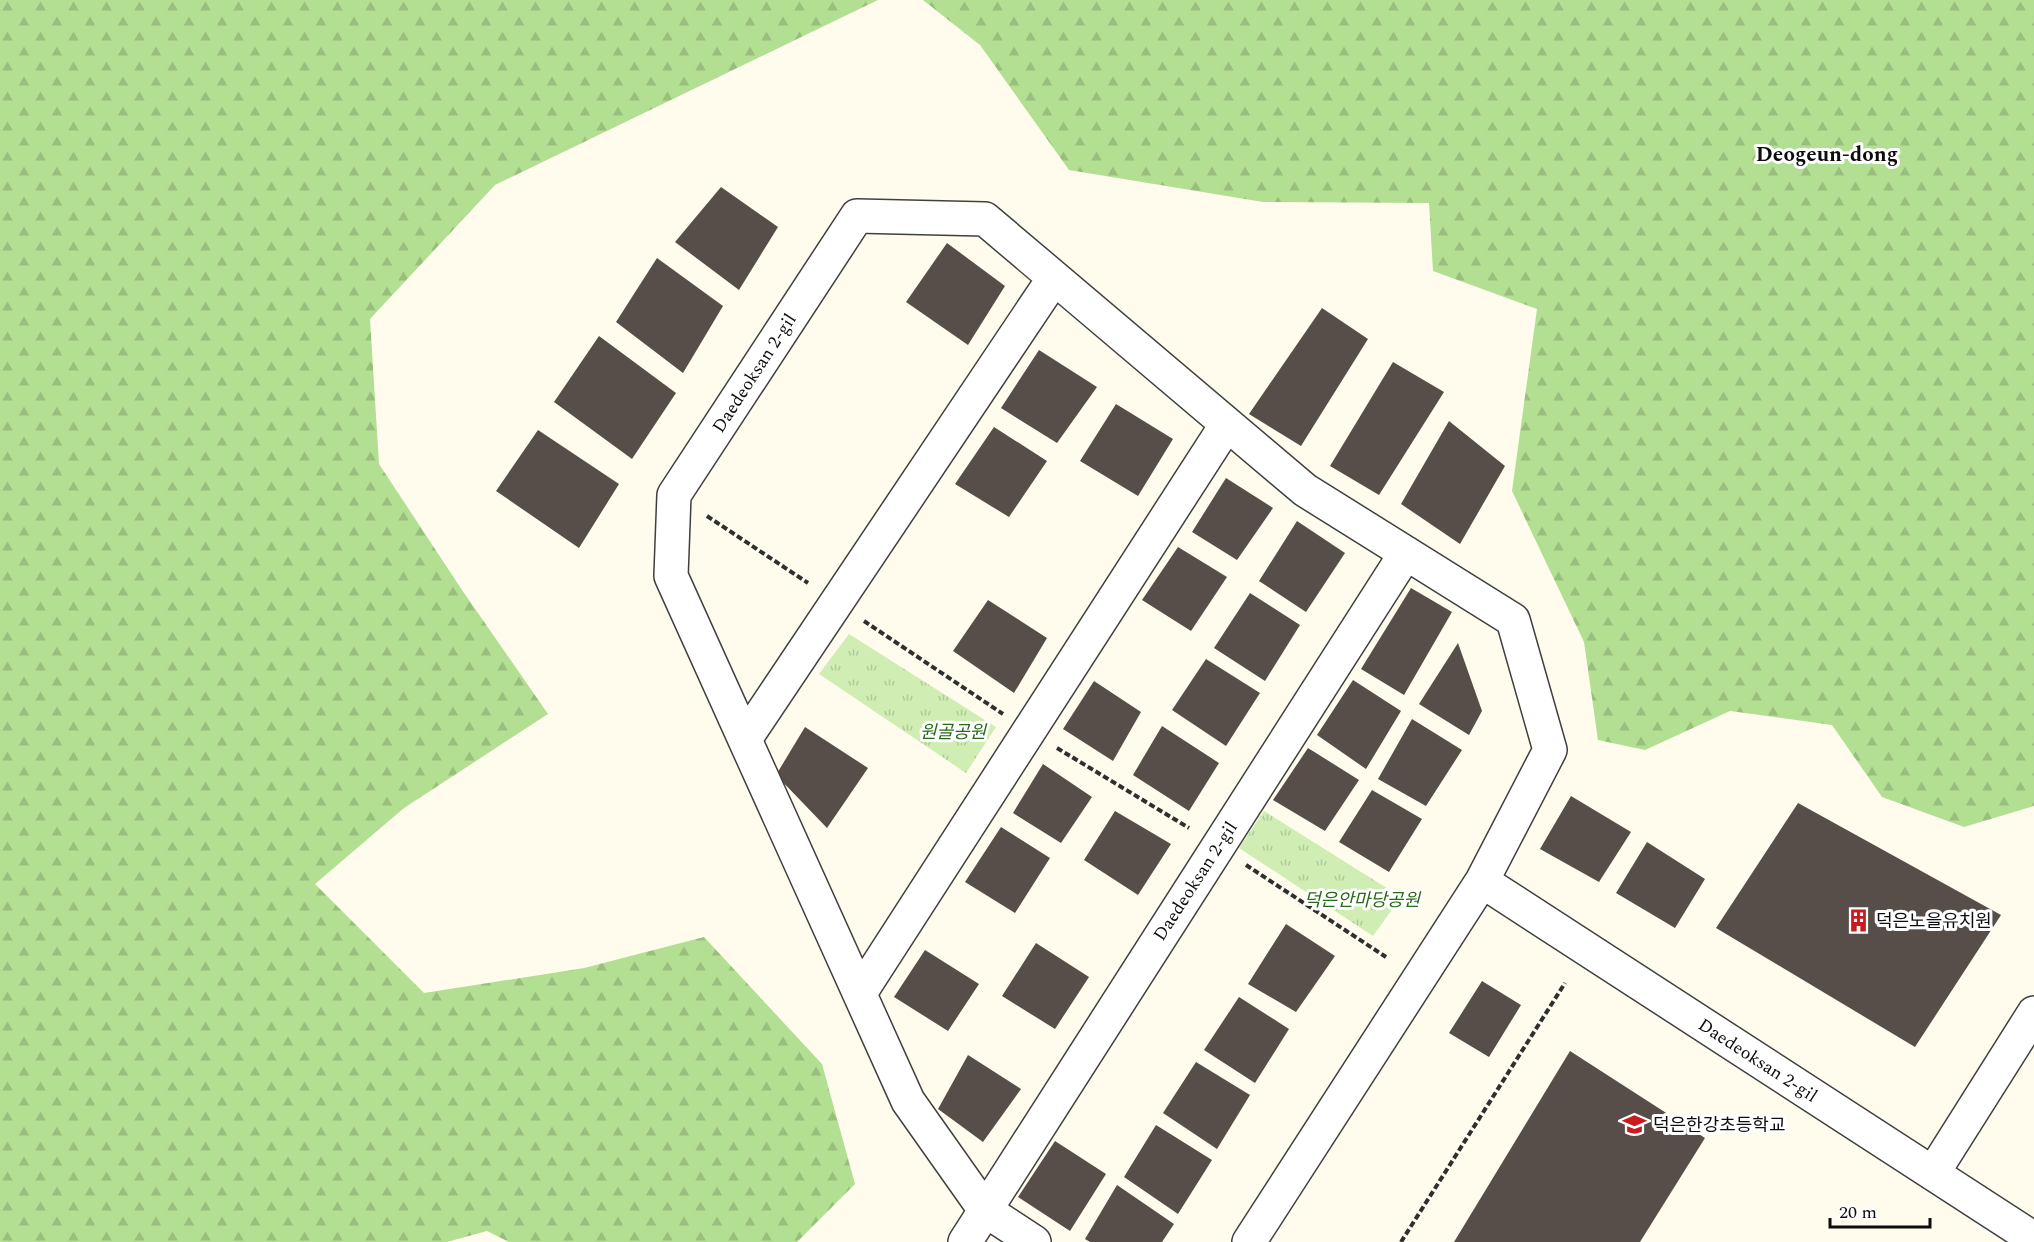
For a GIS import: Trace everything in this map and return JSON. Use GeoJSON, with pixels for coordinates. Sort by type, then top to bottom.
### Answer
{"type":"FeatureCollection","features":[{"type":"Feature","properties":{"kind":"street","name":"Daedeoksan 2-gil"},"geometry":{"type":"LineString","coordinates":[[1034,1242],[985,1210],[908,1101],[671,576],[674,495],[857,216],[985,219],[1305,490],[1513,620],[1551,750],[1482,881],[1249,1242]]}},
{"type":"Feature","properties":{"kind":"street"},"geometry":{"type":"LineString","coordinates":[[745,740],[1054,278]]}},
{"type":"Feature","properties":{"kind":"street"},"geometry":{"type":"LineString","coordinates":[[860,993],[1227,424]]}},
{"type":"Feature","properties":{"kind":"street","name":"Daedeoksan 2-gil"},"geometry":{"type":"LineString","coordinates":[[985,1210],[1406,553]]}},
{"type":"Feature","properties":{"kind":"street","name":"Daedeoksan 2-gil"},"geometry":{"type":"LineString","coordinates":[[1482,881],[2034,1239]]}},
{"type":"Feature","properties":{"kind":"street"},"geometry":{"type":"LineString","coordinates":[[1932,1173],[2034,1013]]}},
{"type":"Feature","properties":{"kind":"street"},"geometry":{"type":"LineString","coordinates":[[965,1242],[985,1210]]}},
{"type":"Feature","properties":{"kind":"path"},"geometry":{"type":"LineString","coordinates":[[1401,1242],[1565,983]]}},
{"type":"Feature","properties":{"kind":"green space"},"geometry":{"type":"Polygon","coordinates":[[[0,0],[878,0],[495,185],[370,319],[379,464],[462,590],[548,714],[404,808],[315,884],[424,993],[584,968],[704,937],[822,1064],[855,1184],[797,1242],[509,1242],[487,1231],[447,1242],[0,1242],[0,0]]]}},
{"type":"Feature","properties":{"kind":"green space"},"geometry":{"type":"Polygon","coordinates":[[[923,0],[2034,0],[2034,806],[1964,827],[1882,797],[1832,725],[1730,711],[1645,750],[1598,740],[1584,642],[1512,491],[1537,309],[1433,271],[1429,203],[1263,202],[1069,170],[980,45],[923,0]]]}},
{"type":"Feature","properties":{"kind":"green space","name":"원골공원"},"geometry":{"type":"Polygon","coordinates":[[[849,634],[996,727],[966,773],[819,674],[849,634]]]}},
{"type":"Feature","properties":{"kind":"green space","name":"덕은안마당공원"},"geometry":{"type":"Polygon","coordinates":[[[1264,811],[1401,897],[1373,936],[1239,848],[1264,811]]]}},
{"type":"Feature","properties":{"kind":"building"},"geometry":{"type":"Polygon","coordinates":[[[721,187],[778,227],[739,290],[675,242],[721,187]]]}},
{"type":"Feature","properties":{"kind":"building"},"geometry":{"type":"Polygon","coordinates":[[[947,243],[1005,286],[968,345],[906,302],[947,243]]]}},
{"type":"Feature","properties":{"kind":"building"},"geometry":{"type":"Polygon","coordinates":[[[657,258],[723,306],[683,373],[616,322],[657,258]]]}},
{"type":"Feature","properties":{"kind":"building"},"geometry":{"type":"Polygon","coordinates":[[[1322,308],[1368,339],[1301,446],[1249,414],[1322,308]]]}},
{"type":"Feature","properties":{"kind":"building"},"geometry":{"type":"Polygon","coordinates":[[[599,336],[676,393],[632,459],[554,402],[599,336]]]}},
{"type":"Feature","properties":{"kind":"building"},"geometry":{"type":"Polygon","coordinates":[[[1039,350],[1097,387],[1057,443],[1001,408],[1039,350]]]}},
{"type":"Feature","properties":{"kind":"building"},"geometry":{"type":"Polygon","coordinates":[[[1393,362],[1444,392],[1379,495],[1330,466],[1393,362]]]}},
{"type":"Feature","properties":{"kind":"building"},"geometry":{"type":"Polygon","coordinates":[[[1116,404],[1173,439],[1138,496],[1080,461],[1116,404]]]}},
{"type":"Feature","properties":{"kind":"building"},"geometry":{"type":"Polygon","coordinates":[[[1449,421],[1505,466],[1460,544],[1401,504],[1449,421]]]}},
{"type":"Feature","properties":{"kind":"building"},"geometry":{"type":"Polygon","coordinates":[[[994,427],[1047,461],[1009,517],[955,484],[994,427]]]}},
{"type":"Feature","properties":{"kind":"building"},"geometry":{"type":"Polygon","coordinates":[[[538,430],[619,484],[579,548],[496,491],[538,430]]]}},
{"type":"Feature","properties":{"kind":"building"},"geometry":{"type":"Polygon","coordinates":[[[1226,478],[1273,508],[1237,560],[1192,532],[1226,478]]]}},
{"type":"Feature","properties":{"kind":"building"},"geometry":{"type":"Polygon","coordinates":[[[1297,521],[1345,553],[1306,612],[1259,581],[1297,521]]]}},
{"type":"Feature","properties":{"kind":"building"},"geometry":{"type":"Polygon","coordinates":[[[1178,547],[1227,577],[1191,631],[1142,600],[1178,547]]]}},
{"type":"Feature","properties":{"kind":"building"},"geometry":{"type":"Polygon","coordinates":[[[1411,588],[1452,612],[1404,695],[1361,669],[1411,588]]]}},
{"type":"Feature","properties":{"kind":"building"},"geometry":{"type":"Polygon","coordinates":[[[1250,593],[1300,625],[1265,681],[1214,648],[1250,593]]]}},
{"type":"Feature","properties":{"kind":"building"},"geometry":{"type":"Polygon","coordinates":[[[988,600],[1047,638],[1014,693],[953,651],[988,600]]]}},
{"type":"Feature","properties":{"kind":"building"},"geometry":{"type":"Polygon","coordinates":[[[1458,643],[1482,711],[1469,735],[1419,704],[1458,643]]]}},
{"type":"Feature","properties":{"kind":"building"},"geometry":{"type":"Polygon","coordinates":[[[1206,659],[1260,693],[1226,746],[1172,710],[1206,659]]]}},
{"type":"Feature","properties":{"kind":"building"},"geometry":{"type":"Polygon","coordinates":[[[1353,680],[1401,711],[1366,769],[1317,735],[1353,680]]]}},
{"type":"Feature","properties":{"kind":"building"},"geometry":{"type":"Polygon","coordinates":[[[1094,681],[1141,712],[1113,761],[1063,729],[1094,681]]]}},
{"type":"Feature","properties":{"kind":"building"},"geometry":{"type":"Polygon","coordinates":[[[1412,719],[1462,750],[1426,806],[1378,779],[1412,719]]]}},
{"type":"Feature","properties":{"kind":"building"},"geometry":{"type":"Polygon","coordinates":[[[1162,726],[1219,763],[1189,811],[1133,775],[1162,726]]]}},
{"type":"Feature","properties":{"kind":"building"},"geometry":{"type":"Polygon","coordinates":[[[805,727],[868,768],[827,828],[776,775],[805,727]]]}},
{"type":"Feature","properties":{"kind":"building"},"geometry":{"type":"Polygon","coordinates":[[[1308,748],[1359,780],[1325,831],[1273,800],[1308,748]]]}},
{"type":"Feature","properties":{"kind":"building"},"geometry":{"type":"Polygon","coordinates":[[[1043,764],[1092,797],[1061,843],[1013,813],[1043,764]]]}},
{"type":"Feature","properties":{"kind":"building"},"geometry":{"type":"Polygon","coordinates":[[[1372,790],[1422,819],[1389,872],[1339,842],[1372,790]]]}},
{"type":"Feature","properties":{"kind":"building"},"geometry":{"type":"Polygon","coordinates":[[[1571,796],[1631,832],[1599,882],[1540,849],[1571,796]]]}},
{"type":"Feature","properties":{"kind":"building","name":"덕은노을유치원"},"geometry":{"type":"Polygon","coordinates":[[[1798,803],[2001,915],[1915,1047],[1716,928],[1798,803]]]}},
{"type":"Feature","properties":{"kind":"building"},"geometry":{"type":"Polygon","coordinates":[[[1115,811],[1171,844],[1138,895],[1084,860],[1115,811]]]}},
{"type":"Feature","properties":{"kind":"building"},"geometry":{"type":"Polygon","coordinates":[[[1001,827],[1050,858],[1015,913],[965,882],[1001,827]]]}},
{"type":"Feature","properties":{"kind":"building"},"geometry":{"type":"Polygon","coordinates":[[[1647,842],[1705,879],[1675,928],[1616,893],[1647,842]]]}},
{"type":"Feature","properties":{"kind":"building"},"geometry":{"type":"Polygon","coordinates":[[[1286,924],[1335,956],[1296,1012],[1248,984],[1286,924]]]}},
{"type":"Feature","properties":{"kind":"building"},"geometry":{"type":"Polygon","coordinates":[[[1036,943],[1089,977],[1055,1029],[1002,996],[1036,943]]]}},
{"type":"Feature","properties":{"kind":"building"},"geometry":{"type":"Polygon","coordinates":[[[925,950],[979,984],[948,1031],[894,997],[925,950]]]}},
{"type":"Feature","properties":{"kind":"building"},"geometry":{"type":"Polygon","coordinates":[[[1482,981],[1521,1005],[1489,1057],[1449,1033],[1482,981]]]}},
{"type":"Feature","properties":{"kind":"building"},"geometry":{"type":"Polygon","coordinates":[[[1239,997],[1289,1029],[1255,1083],[1204,1050],[1239,997]]]}},
{"type":"Feature","properties":{"kind":"building"},"geometry":{"type":"Polygon","coordinates":[[[1570,1051],[1705,1138],[1640,1242],[1454,1242],[1570,1051]]]}},
{"type":"Feature","properties":{"kind":"building"},"geometry":{"type":"Polygon","coordinates":[[[968,1055],[1021,1089],[983,1142],[938,1109],[968,1055]]]}},
{"type":"Feature","properties":{"kind":"building"},"geometry":{"type":"Polygon","coordinates":[[[1196,1062],[1250,1095],[1217,1149],[1163,1113],[1196,1062]]]}},
{"type":"Feature","properties":{"kind":"building"},"geometry":{"type":"Polygon","coordinates":[[[1156,1125],[1212,1160],[1178,1214],[1124,1177],[1156,1125]]]}},
{"type":"Feature","properties":{"kind":"building"},"geometry":{"type":"Polygon","coordinates":[[[1055,1141],[1106,1174],[1070,1231],[1018,1197],[1055,1141]]]}},
{"type":"Feature","properties":{"kind":"building"},"geometry":{"type":"Polygon","coordinates":[[[1117,1185],[1174,1224],[1162,1242],[1090,1242],[1085,1239],[1117,1185]]]}},
{"type":"Feature","properties":{"kind":"place","name":"덕은노을유치원"},"geometry":{"type":"Point","coordinates":[1858,921]}},
{"type":"Feature","properties":{"kind":"place","name":"덕은한강초등학교"},"geometry":{"type":"Point","coordinates":[1635,1125]}},
{"type":"Feature","properties":{"kind":"district","name":"Deogeun-dong"},"geometry":{"type":"Point","coordinates":[1827,154]}}]}
